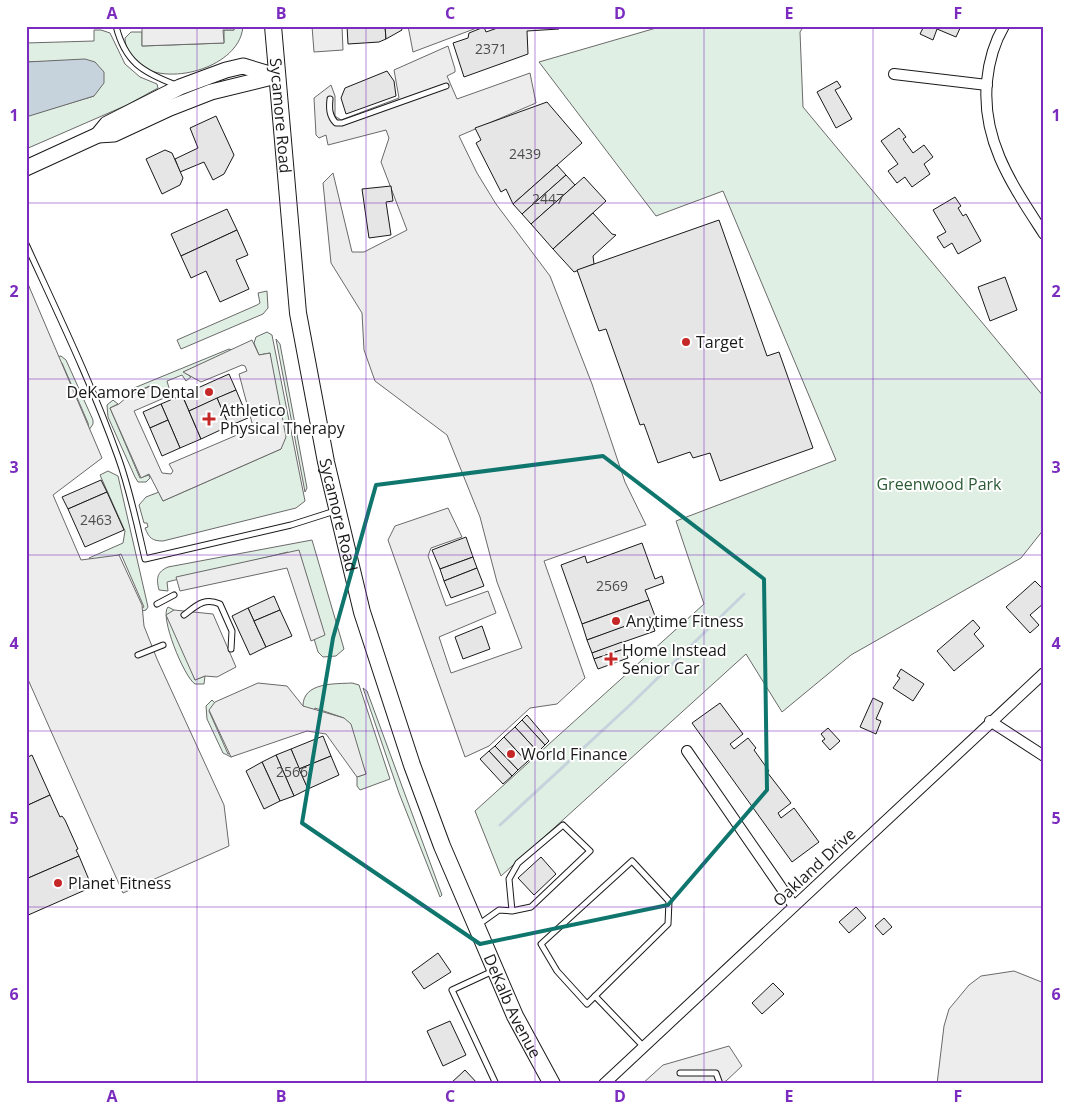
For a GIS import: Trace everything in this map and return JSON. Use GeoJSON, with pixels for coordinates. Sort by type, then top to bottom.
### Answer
{"type":"FeatureCollection","features":[{"type":"Feature","properties":{"kind":"main road","name":"Sycamore Road"},"geometry":{"type":"LineString","coordinates":[[273,26],[298,313],[305,360],[337,510],[362,612],[383,678],[442,846],[476,926]]}},
{"type":"Feature","properties":{"kind":"main road"},"geometry":{"type":"LineString","coordinates":[[98,135],[107,124],[180,87],[226,70],[243,66],[276,76]]}},
{"type":"Feature","properties":{"kind":"main road"},"geometry":{"type":"LineString","coordinates":[[26,168],[98,135],[114,134],[170,108],[211,92],[276,76]]}},
{"type":"Feature","properties":{"kind":"main road","name":"DeKalb Avenue"},"geometry":{"type":"LineString","coordinates":[[476,926],[515,1016],[552,1084]]}},
{"type":"Feature","properties":{"kind":"street"},"geometry":{"type":"LineString","coordinates":[[1004,26],[994,45],[987,85],[987,115],[996,153],[1016,191],[1044,234]]}},
{"type":"Feature","properties":{"kind":"street"},"geometry":{"type":"LineString","coordinates":[[894,74],[987,85]]}},
{"type":"Feature","properties":{"kind":"street","name":"Oakland Drive"},"geometry":{"type":"LineString","coordinates":[[604,1084],[990,721],[1044,673]]}},
{"type":"Feature","properties":{"kind":"street"},"geometry":{"type":"LineString","coordinates":[[990,721],[1044,756]]}},
{"type":"Feature","properties":{"kind":"street"},"geometry":{"type":"LineString","coordinates":[[687,751],[794,906]]}},
{"type":"Feature","properties":{"kind":"lane"},"geometry":{"type":"LineString","coordinates":[[116,26],[121,46],[127,56],[143,69],[180,87]]}},
{"type":"Feature","properties":{"kind":"lane"},"geometry":{"type":"LineString","coordinates":[[330,99],[329,111],[332,119],[336,123],[342,123],[446,86]]}},
{"type":"Feature","properties":{"kind":"lane"},"geometry":{"type":"LineString","coordinates":[[26,244],[89,385],[118,457],[134,511],[144,559],[291,525],[337,510]]}},
{"type":"Feature","properties":{"kind":"lane"},"geometry":{"type":"LineString","coordinates":[[157,604],[174,595]]}},
{"type":"Feature","properties":{"kind":"lane"},"geometry":{"type":"LineString","coordinates":[[184,615],[204,601],[220,604],[232,631],[231,649]]}},
{"type":"Feature","properties":{"kind":"lane"},"geometry":{"type":"LineString","coordinates":[[138,655],[163,645]]}},
{"type":"Feature","properties":{"kind":"lane"},"geometry":{"type":"LineString","coordinates":[[476,926],[499,910],[512,911],[531,907],[590,852],[563,825],[518,863],[509,879],[512,911]]}},
{"type":"Feature","properties":{"kind":"lane"},"geometry":{"type":"LineString","coordinates":[[632,861],[669,901],[668,924],[595,996],[587,1004],[557,971],[542,944],[632,861]]}},
{"type":"Feature","properties":{"kind":"lane"},"geometry":{"type":"LineString","coordinates":[[495,970],[452,990],[496,1084]]}},
{"type":"Feature","properties":{"kind":"lane"},"geometry":{"type":"LineString","coordinates":[[595,996],[643,1046]]}},
{"type":"Feature","properties":{"kind":"lane"},"geometry":{"type":"LineString","coordinates":[[680,1073],[716,1073],[720,1084]]}},
{"type":"Feature","properties":{"kind":"highlighted area"},"geometry":{"type":"Polygon","coordinates":[[[603,456],[764,579],[767,790],[668,905],[480,944],[302,823],[333,638],[376,485],[603,456]]]}},
{"type":"Feature","properties":{"kind":"green space"},"geometry":{"type":"Polygon","coordinates":[[[234,26],[243,26],[237,44],[224,58],[205,68],[184,73],[163,74],[144,68],[131,57],[125,38],[131,32],[142,32],[142,46],[224,43],[224,30],[234,30],[234,26]]]}},
{"type":"Feature","properties":{"kind":"green space","name":"Greenwood Park"},"geometry":{"type":"Polygon","coordinates":[[[663,26],[804,26],[800,32],[803,107],[1044,397],[1044,529],[1021,558],[851,655],[782,712],[746,654],[501,876],[475,811],[704,604],[676,521],[836,460],[723,191],[656,216],[539,62],[663,26]]]}},
{"type":"Feature","properties":{"kind":"green space"},"geometry":{"type":"Polygon","coordinates":[[[94,30],[110,33],[125,64],[140,77],[157,84],[158,88],[127,105],[26,149],[27,116],[94,96],[67,61],[26,62],[26,43],[94,41],[94,30]]]}},
{"type":"Feature","properties":{"kind":"green space"},"geometry":{"type":"Polygon","coordinates":[[[267,291],[268,308],[263,314],[181,349],[177,340],[257,305],[260,303],[258,293],[267,291]]]}},
{"type":"Feature","properties":{"kind":"green space"},"geometry":{"type":"Polygon","coordinates":[[[267,332],[272,335],[305,501],[296,508],[163,541],[154,540],[145,528],[148,527],[147,523],[144,523],[139,505],[146,497],[159,492],[163,501],[281,449],[270,353],[259,355],[254,343],[256,337],[267,332]]]}},
{"type":"Feature","properties":{"kind":"green space"},"geometry":{"type":"Polygon","coordinates":[[[276,339],[280,344],[307,488],[305,492],[276,339]]]}},
{"type":"Feature","properties":{"kind":"green space"},"geometry":{"type":"Polygon","coordinates":[[[229,349],[232,350],[232,361],[219,356],[184,372],[191,377],[186,381],[182,375],[167,381],[169,388],[163,390],[152,385],[133,393],[142,398],[129,398],[130,392],[134,388],[229,349]]]}},
{"type":"Feature","properties":{"kind":"green space"},"geometry":{"type":"Polygon","coordinates":[[[61,356],[66,360],[93,420],[89,430],[88,423],[62,363],[55,357],[61,356]]]}},
{"type":"Feature","properties":{"kind":"green space"},"geometry":{"type":"Polygon","coordinates":[[[113,400],[118,404],[110,408],[140,478],[149,475],[150,478],[146,482],[138,482],[135,477],[108,417],[107,405],[113,400]]]}},
{"type":"Feature","properties":{"kind":"green space"},"geometry":{"type":"Polygon","coordinates":[[[108,471],[118,476],[148,607],[146,610],[138,612],[139,609],[144,607],[121,554],[93,565],[89,558],[123,543],[125,531],[100,475],[108,471]]]}},
{"type":"Feature","properties":{"kind":"green space"},"geometry":{"type":"Polygon","coordinates":[[[312,540],[344,649],[336,656],[323,657],[318,652],[288,552],[167,582],[168,591],[159,590],[158,576],[168,567],[312,540]]]}},
{"type":"Feature","properties":{"kind":"green space"},"geometry":{"type":"Polygon","coordinates":[[[168,607],[174,610],[195,680],[205,676],[204,684],[195,684],[190,679],[179,659],[167,622],[166,613],[168,607]]]}},
{"type":"Feature","properties":{"kind":"green space"},"geometry":{"type":"Polygon","coordinates":[[[352,683],[359,685],[390,779],[360,790],[357,786],[357,777],[366,774],[344,718],[315,708],[312,716],[303,706],[304,698],[314,688],[329,684],[352,683]]]}},
{"type":"Feature","properties":{"kind":"green space"},"geometry":{"type":"Polygon","coordinates":[[[363,688],[367,691],[442,895],[440,897],[399,793],[363,688]]]}},
{"type":"Feature","properties":{"kind":"green space"},"geometry":{"type":"Polygon","coordinates":[[[212,700],[217,705],[209,711],[228,754],[236,751],[237,754],[231,757],[223,753],[207,719],[206,706],[212,700]]]}},
{"type":"Feature","properties":{"kind":"shaded area"},"geometry":{"type":"Polygon","coordinates":[[[142,26],[234,26],[234,30],[223,30],[224,43],[142,46],[142,26]]]}},
{"type":"Feature","properties":{"kind":"shaded area"},"geometry":{"type":"Polygon","coordinates":[[[312,26],[342,26],[343,50],[314,52],[312,26]]]}},
{"type":"Feature","properties":{"kind":"shaded area"},"geometry":{"type":"Polygon","coordinates":[[[408,26],[482,26],[413,52],[408,26]]]}},
{"type":"Feature","properties":{"kind":"shaded area"},"geometry":{"type":"Polygon","coordinates":[[[448,46],[455,72],[447,76],[457,99],[530,73],[536,103],[459,136],[477,173],[496,204],[550,276],[592,384],[625,482],[646,525],[544,561],[585,678],[557,704],[530,708],[489,746],[465,757],[388,540],[395,526],[448,508],[462,537],[431,548],[428,556],[446,606],[488,591],[496,613],[439,637],[451,673],[522,648],[497,582],[480,517],[447,435],[375,381],[364,350],[362,313],[331,263],[323,183],[333,173],[352,252],[364,252],[407,230],[381,162],[389,138],[386,130],[328,145],[326,135],[319,138],[316,135],[314,98],[331,85],[335,96],[335,116],[341,120],[399,98],[394,70],[448,46]]]}},
{"type":"Feature","properties":{"kind":"shaded area"},"geometry":{"type":"Polygon","coordinates":[[[85,59],[95,62],[104,72],[104,83],[94,96],[26,117],[26,62],[85,59]]]}},
{"type":"Feature","properties":{"kind":"shaded area"},"geometry":{"type":"Polygon","coordinates":[[[28,284],[102,458],[53,495],[81,560],[119,555],[142,605],[144,626],[157,659],[224,805],[229,846],[123,893],[26,675],[28,284]]]}},
{"type":"Feature","properties":{"kind":"shaded area"},"geometry":{"type":"Polygon","coordinates":[[[252,340],[259,355],[270,353],[286,437],[281,449],[163,501],[149,474],[141,478],[110,408],[119,404],[128,396],[153,385],[171,395],[134,411],[162,473],[171,474],[173,471],[169,464],[251,429],[252,423],[239,374],[247,371],[245,366],[242,365],[201,382],[183,372],[252,340]]]}},
{"type":"Feature","properties":{"kind":"shaded area"},"geometry":{"type":"Polygon","coordinates":[[[299,550],[325,635],[311,641],[287,568],[180,591],[176,577],[299,550]]]}},
{"type":"Feature","properties":{"kind":"shaded area"},"geometry":{"type":"Polygon","coordinates":[[[174,610],[213,614],[236,667],[217,677],[205,676],[195,680],[166,615],[174,610]]]}},
{"type":"Feature","properties":{"kind":"shaded area"},"geometry":{"type":"Polygon","coordinates":[[[258,683],[287,686],[303,706],[344,718],[351,724],[366,774],[357,777],[326,734],[307,731],[231,757],[209,710],[215,702],[258,683]]]}},
{"type":"Feature","properties":{"kind":"shaded area"},"geometry":{"type":"Polygon","coordinates":[[[1014,971],[1044,983],[1044,1084],[937,1084],[944,1026],[949,1009],[969,985],[981,976],[1014,971]]]}},
{"type":"Feature","properties":{"kind":"shaded area"},"geometry":{"type":"Polygon","coordinates":[[[729,1046],[742,1066],[726,1081],[718,1084],[642,1084],[663,1065],[729,1046]]]}},
{"type":"Feature","properties":{"kind":"building"},"geometry":{"type":"Polygon","coordinates":[[[347,26],[385,26],[386,39],[379,42],[348,44],[347,26]]]}},
{"type":"Feature","properties":{"kind":"building"},"geometry":{"type":"Polygon","coordinates":[[[385,26],[401,26],[402,30],[386,39],[385,26]]]}},
{"type":"Feature","properties":{"kind":"building"},"geometry":{"type":"Polygon","coordinates":[[[503,26],[559,26],[559,29],[527,31],[528,54],[464,77],[453,43],[468,38],[469,33],[484,27],[486,32],[503,26]]]}},
{"type":"Feature","properties":{"kind":"building"},"geometry":{"type":"Polygon","coordinates":[[[924,26],[961,26],[956,37],[937,29],[933,40],[920,34],[924,26]]]}},
{"type":"Feature","properties":{"kind":"building"},"geometry":{"type":"Polygon","coordinates":[[[387,71],[394,81],[396,96],[346,114],[341,98],[345,88],[387,71]]]}},
{"type":"Feature","properties":{"kind":"building"},"geometry":{"type":"Polygon","coordinates":[[[837,81],[841,87],[835,90],[852,119],[836,128],[817,92],[837,81]]]}},
{"type":"Feature","properties":{"kind":"building"},"geometry":{"type":"Polygon","coordinates":[[[547,102],[582,143],[513,204],[506,189],[501,192],[476,143],[481,140],[475,128],[547,102]]]}},
{"type":"Feature","properties":{"kind":"building"},"geometry":{"type":"Polygon","coordinates":[[[216,116],[234,155],[224,174],[213,180],[204,162],[180,172],[175,159],[198,148],[190,128],[216,116]]]}},
{"type":"Feature","properties":{"kind":"building"},"geometry":{"type":"Polygon","coordinates":[[[899,128],[906,137],[903,139],[913,153],[924,145],[933,157],[924,164],[930,174],[912,187],[905,177],[897,183],[888,171],[898,164],[881,141],[899,128]]]}},
{"type":"Feature","properties":{"kind":"building"},"geometry":{"type":"Polygon","coordinates":[[[165,150],[172,153],[183,178],[180,185],[162,194],[146,159],[165,150]]]}},
{"type":"Feature","properties":{"kind":"building"},"geometry":{"type":"Polygon","coordinates":[[[557,165],[566,175],[522,214],[513,204],[557,165]]]}},
{"type":"Feature","properties":{"kind":"building"},"geometry":{"type":"Polygon","coordinates":[[[566,175],[575,185],[531,224],[522,214],[566,175]]]}},
{"type":"Feature","properties":{"kind":"building"},"geometry":{"type":"Polygon","coordinates":[[[584,177],[606,201],[553,249],[531,224],[584,177]]]}},
{"type":"Feature","properties":{"kind":"building"},"geometry":{"type":"Polygon","coordinates":[[[391,186],[393,201],[386,202],[391,235],[369,238],[362,189],[391,186]]]}},
{"type":"Feature","properties":{"kind":"building"},"geometry":{"type":"Polygon","coordinates":[[[955,197],[961,206],[958,208],[963,216],[966,214],[981,241],[958,254],[952,243],[944,248],[937,237],[946,232],[933,210],[955,197]]]}},
{"type":"Feature","properties":{"kind":"building"},"geometry":{"type":"Polygon","coordinates":[[[227,209],[237,230],[181,256],[171,234],[227,209]]]}},
{"type":"Feature","properties":{"kind":"building"},"geometry":{"type":"Polygon","coordinates":[[[593,213],[612,234],[616,235],[593,256],[594,264],[574,272],[553,249],[593,213]]]}},
{"type":"Feature","properties":{"kind":"building","name":"Target"},"geometry":{"type":"Polygon","coordinates":[[[719,220],[767,356],[779,352],[813,448],[720,481],[710,453],[693,458],[690,452],[658,463],[644,424],[640,425],[606,329],[599,331],[577,270],[719,220]]]}},
{"type":"Feature","properties":{"kind":"building"},"geometry":{"type":"Polygon","coordinates":[[[237,230],[248,255],[236,260],[249,289],[220,302],[206,271],[191,278],[181,256],[237,230]]]}},
{"type":"Feature","properties":{"kind":"building"},"geometry":{"type":"Polygon","coordinates":[[[1005,277],[1017,310],[990,321],[978,287],[1005,277]]]}},
{"type":"Feature","properties":{"kind":"building","name":"DeKamore Dental"},"geometry":{"type":"Polygon","coordinates":[[[229,374],[236,390],[189,411],[182,395],[229,374]]]}},
{"type":"Feature","properties":{"kind":"building"},"geometry":{"type":"Polygon","coordinates":[[[236,390],[248,418],[229,426],[217,398],[236,390]]]}},
{"type":"Feature","properties":{"kind":"building"},"geometry":{"type":"Polygon","coordinates":[[[182,395],[201,439],[180,448],[161,404],[182,395]]]}},
{"type":"Feature","properties":{"kind":"building","name":"Athletico Physical Therapy"},"geometry":{"type":"Polygon","coordinates":[[[217,398],[229,426],[201,439],[189,411],[217,398]]]}},
{"type":"Feature","properties":{"kind":"building"},"geometry":{"type":"Polygon","coordinates":[[[161,404],[168,420],[150,428],[143,412],[161,404]]]}},
{"type":"Feature","properties":{"kind":"building"},"geometry":{"type":"Polygon","coordinates":[[[168,420],[180,448],[162,456],[150,428],[168,420]]]}},
{"type":"Feature","properties":{"kind":"building"},"geometry":{"type":"Polygon","coordinates":[[[101,480],[107,492],[68,509],[62,497],[101,480]]]}},
{"type":"Feature","properties":{"kind":"building"},"geometry":{"type":"Polygon","coordinates":[[[107,492],[124,530],[85,547],[68,509],[107,492]]]}},
{"type":"Feature","properties":{"kind":"building"},"geometry":{"type":"Polygon","coordinates":[[[466,537],[473,557],[440,569],[432,550],[466,537]]]}},
{"type":"Feature","properties":{"kind":"building"},"geometry":{"type":"Polygon","coordinates":[[[642,543],[655,579],[662,576],[664,583],[645,590],[649,600],[582,624],[561,565],[585,556],[587,563],[642,543]]]}},
{"type":"Feature","properties":{"kind":"building"},"geometry":{"type":"Polygon","coordinates":[[[473,557],[477,568],[444,581],[440,569],[473,557]]]}},
{"type":"Feature","properties":{"kind":"building"},"geometry":{"type":"Polygon","coordinates":[[[477,568],[484,586],[451,598],[444,581],[477,568]]]}},
{"type":"Feature","properties":{"kind":"building"},"geometry":{"type":"Polygon","coordinates":[[[1035,581],[1044,590],[1044,603],[1030,615],[1039,625],[1030,633],[1006,607],[1035,581]]]}},
{"type":"Feature","properties":{"kind":"building"},"geometry":{"type":"Polygon","coordinates":[[[274,596],[280,610],[254,621],[248,608],[274,596]]]}},
{"type":"Feature","properties":{"kind":"building","name":"Anytime Fitness"},"geometry":{"type":"Polygon","coordinates":[[[649,600],[655,616],[587,640],[582,624],[649,600]]]}},
{"type":"Feature","properties":{"kind":"building"},"geometry":{"type":"Polygon","coordinates":[[[248,608],[266,647],[250,655],[232,616],[248,608]]]}},
{"type":"Feature","properties":{"kind":"building"},"geometry":{"type":"Polygon","coordinates":[[[280,610],[292,636],[266,647],[254,621],[280,610]]]}},
{"type":"Feature","properties":{"kind":"building"},"geometry":{"type":"Polygon","coordinates":[[[650,617],[655,631],[592,653],[587,640],[650,617]]]}},
{"type":"Feature","properties":{"kind":"building"},"geometry":{"type":"Polygon","coordinates":[[[973,620],[980,628],[974,634],[984,646],[954,671],[937,651],[973,620]]]}},
{"type":"Feature","properties":{"kind":"building"},"geometry":{"type":"Polygon","coordinates":[[[482,626],[490,649],[463,659],[455,637],[482,626]]]}},
{"type":"Feature","properties":{"kind":"building"},"geometry":{"type":"Polygon","coordinates":[[[622,642],[624,649],[594,659],[592,653],[622,642]]]}},
{"type":"Feature","properties":{"kind":"building","name":"Home Instead Senior Car"},"geometry":{"type":"Polygon","coordinates":[[[624,649],[628,658],[598,669],[594,659],[624,649]]]}},
{"type":"Feature","properties":{"kind":"building"},"geometry":{"type":"Polygon","coordinates":[[[901,669],[924,684],[913,701],[893,688],[900,678],[897,676],[901,669]]]}},
{"type":"Feature","properties":{"kind":"building"},"geometry":{"type":"Polygon","coordinates":[[[873,698],[883,703],[876,719],[881,721],[876,734],[860,727],[873,698]]]}},
{"type":"Feature","properties":{"kind":"building"},"geometry":{"type":"Polygon","coordinates":[[[720,703],[743,734],[730,744],[734,749],[748,738],[769,771],[767,772],[791,803],[778,813],[781,818],[794,808],[819,842],[792,862],[692,723],[720,703]]]}},
{"type":"Feature","properties":{"kind":"building"},"geometry":{"type":"Polygon","coordinates":[[[527,715],[549,741],[545,745],[522,720],[527,715]]]}},
{"type":"Feature","properties":{"kind":"building"},"geometry":{"type":"Polygon","coordinates":[[[522,720],[545,745],[538,752],[515,727],[522,720]]]}},
{"type":"Feature","properties":{"kind":"building"},"geometry":{"type":"Polygon","coordinates":[[[515,727],[538,752],[527,762],[504,737],[515,727]]]}},
{"type":"Feature","properties":{"kind":"building"},"geometry":{"type":"Polygon","coordinates":[[[828,728],[840,741],[830,750],[822,741],[825,739],[821,734],[828,728]]]}},
{"type":"Feature","properties":{"kind":"building"},"geometry":{"type":"Polygon","coordinates":[[[323,736],[331,756],[299,769],[291,749],[323,736]]]}},
{"type":"Feature","properties":{"kind":"building","name":"World Finance"},"geometry":{"type":"Polygon","coordinates":[[[504,737],[527,762],[518,770],[495,746],[504,737]]]}},
{"type":"Feature","properties":{"kind":"building"},"geometry":{"type":"Polygon","coordinates":[[[495,746],[518,770],[512,776],[489,751],[495,746]]]}},
{"type":"Feature","properties":{"kind":"building"},"geometry":{"type":"Polygon","coordinates":[[[291,749],[308,789],[294,796],[276,755],[291,749]]]}},
{"type":"Feature","properties":{"kind":"building"},"geometry":{"type":"Polygon","coordinates":[[[489,751],[512,776],[503,784],[480,759],[489,751]]]}},
{"type":"Feature","properties":{"kind":"building"},"geometry":{"type":"Polygon","coordinates":[[[32,755],[50,795],[26,806],[26,758],[32,755]]]}},
{"type":"Feature","properties":{"kind":"building"},"geometry":{"type":"Polygon","coordinates":[[[276,755],[294,796],[280,801],[262,762],[276,755]]]}},
{"type":"Feature","properties":{"kind":"building"},"geometry":{"type":"Polygon","coordinates":[[[331,756],[339,775],[308,789],[299,769],[331,756]]]}},
{"type":"Feature","properties":{"kind":"building"},"geometry":{"type":"Polygon","coordinates":[[[262,762],[280,801],[264,809],[246,771],[262,762]]]}},
{"type":"Feature","properties":{"kind":"building"},"geometry":{"type":"Polygon","coordinates":[[[50,795],[60,817],[62,816],[65,820],[78,849],[76,850],[79,856],[26,879],[26,806],[50,795]]]}},
{"type":"Feature","properties":{"kind":"building","name":"Planet Fitness"},"geometry":{"type":"Polygon","coordinates":[[[79,856],[92,887],[26,916],[26,879],[79,856]]]}},
{"type":"Feature","properties":{"kind":"building"},"geometry":{"type":"Polygon","coordinates":[[[541,857],[556,874],[534,895],[518,878],[541,857]]]}},
{"type":"Feature","properties":{"kind":"building"},"geometry":{"type":"Polygon","coordinates":[[[856,907],[866,918],[849,933],[839,922],[856,907]]]}},
{"type":"Feature","properties":{"kind":"building"},"geometry":{"type":"Polygon","coordinates":[[[884,918],[892,927],[883,935],[875,926],[884,918]]]}},
{"type":"Feature","properties":{"kind":"building"},"geometry":{"type":"Polygon","coordinates":[[[438,953],[451,972],[424,989],[412,972],[438,953]]]}},
{"type":"Feature","properties":{"kind":"building"},"geometry":{"type":"Polygon","coordinates":[[[773,983],[784,994],[762,1014],[752,1003],[773,983]]]}},
{"type":"Feature","properties":{"kind":"building"},"geometry":{"type":"Polygon","coordinates":[[[450,1021],[466,1055],[443,1066],[427,1031],[450,1021]]]}},
{"type":"Feature","properties":{"kind":"building"},"geometry":{"type":"Polygon","coordinates":[[[465,1070],[478,1084],[450,1084],[465,1070]]]}},
{"type":"Feature","properties":{"kind":"waterway"},"geometry":{"type":"LineString","coordinates":[[500,825],[630,705],[744,594]]}},
{"type":"Feature","properties":{"kind":"place","name":"Target"},"geometry":{"type":"Point","coordinates":[686,342]}},
{"type":"Feature","properties":{"kind":"place","name":"DeKamore Dental"},"geometry":{"type":"Point","coordinates":[209,392]}},
{"type":"Feature","properties":{"kind":"place","name":"Athletico Physical Therapy"},"geometry":{"type":"Point","coordinates":[209,419]}},
{"type":"Feature","properties":{"kind":"place","name":"Anytime Fitness"},"geometry":{"type":"Point","coordinates":[616,621]}},
{"type":"Feature","properties":{"kind":"place","name":"Home Instead Senior Car"},"geometry":{"type":"Point","coordinates":[611,659]}},
{"type":"Feature","properties":{"kind":"place","name":"World Finance"},"geometry":{"type":"Point","coordinates":[511,754]}},
{"type":"Feature","properties":{"kind":"place","name":"Planet Fitness"},"geometry":{"type":"Point","coordinates":[58,883]}}]}
